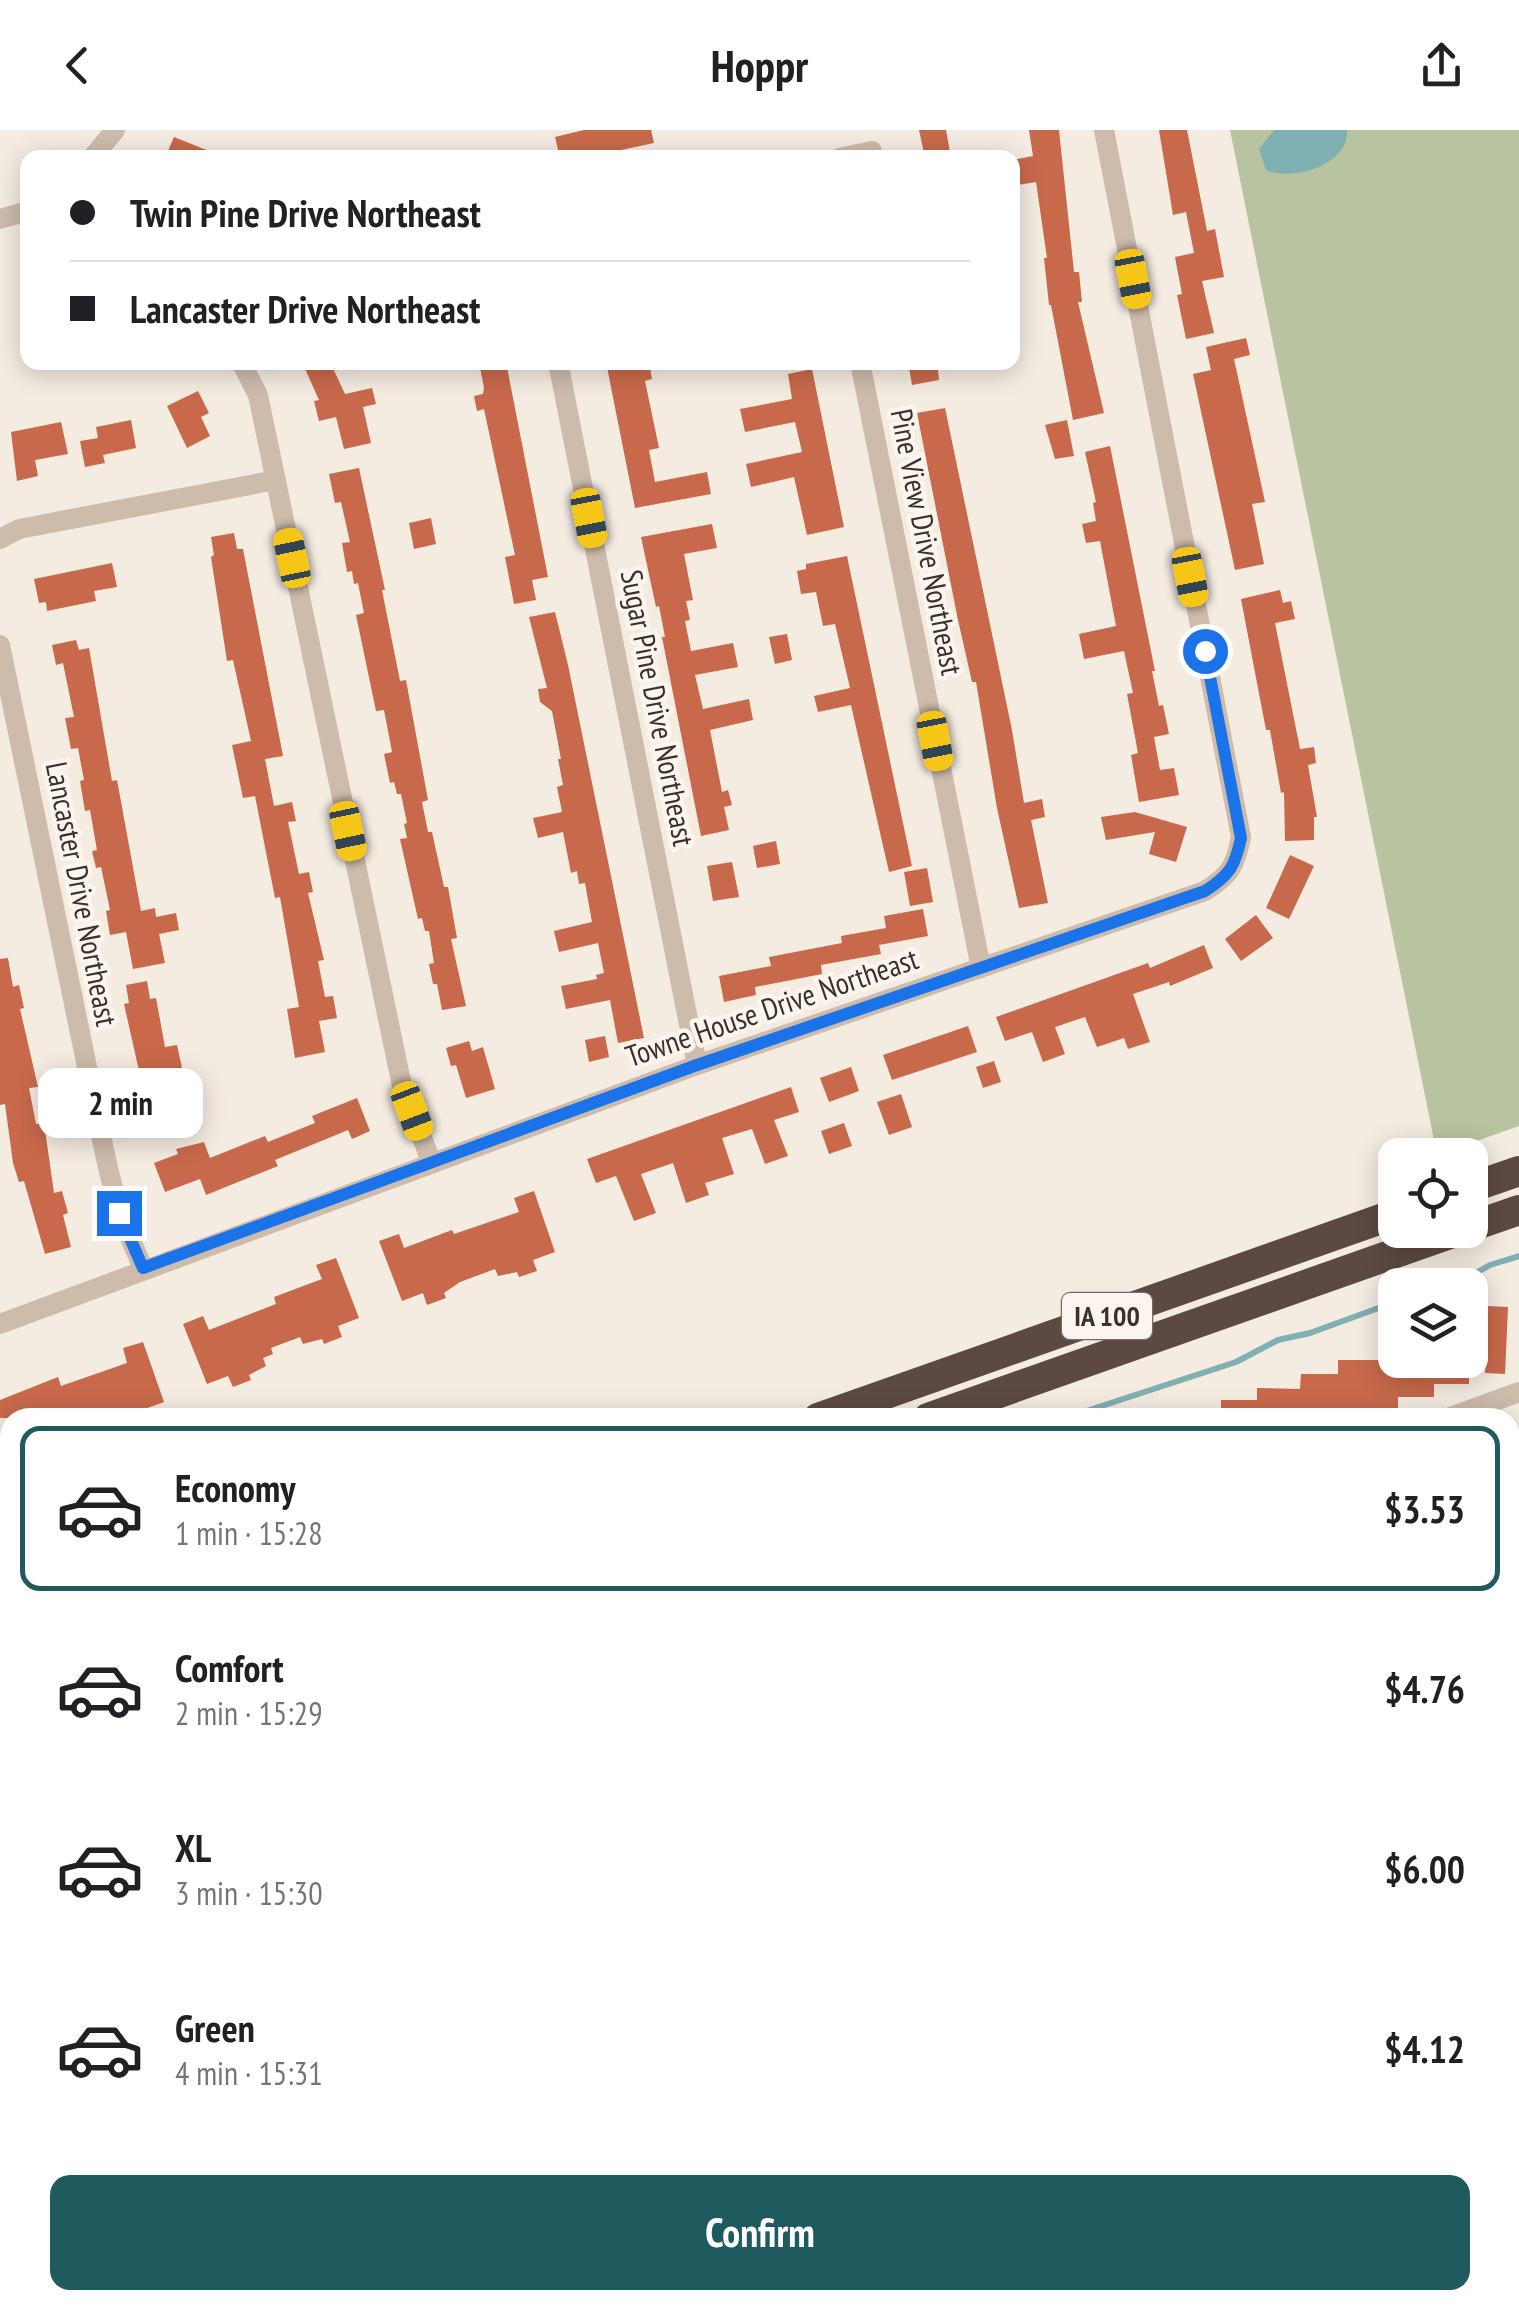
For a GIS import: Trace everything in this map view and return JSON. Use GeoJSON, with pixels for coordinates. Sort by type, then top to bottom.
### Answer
{"type":"FeatureCollection","features":[{"type":"Feature","properties":{"kind":"highway"},"geometry":{"type":"LineString","coordinates":[[1488,1182],[1519,1171]]}},
{"type":"Feature","properties":{"kind":"highway"},"geometry":{"type":"LineString","coordinates":[[1488,1221],[1519,1210]]}},
{"type":"Feature","properties":{"kind":"highway","name":"IA 100"},"geometry":{"type":"LineString","coordinates":[[846,1408],[1378,1220]]}},
{"type":"Feature","properties":{"kind":"highway","name":"IA 100"},"geometry":{"type":"LineString","coordinates":[[956,1408],[1410,1248]]}},
{"type":"Feature","properties":{"kind":"street"},"geometry":{"type":"LineString","coordinates":[[99,150],[115,130]]}},
{"type":"Feature","properties":{"kind":"street","name":"Towne House Drive Northeast"},"geometry":{"type":"LineString","coordinates":[[0,1324],[697,1065],[1205,891],[1226,877],[1241,838],[1104,130]]}},
{"type":"Feature","properties":{"kind":"street"},"geometry":{"type":"LineString","coordinates":[[245,370],[258,395],[402,1086],[431,1161]]}},
{"type":"Feature","properties":{"kind":"street","name":"Sugar Pine Drive Northeast"},"geometry":{"type":"LineString","coordinates":[[560,370],[697,1065]]}},
{"type":"Feature","properties":{"kind":"street","name":"Pine View Drive Northeast"},"geometry":{"type":"LineString","coordinates":[[862,370],[981,968]]}},
{"type":"Feature","properties":{"kind":"street"},"geometry":{"type":"LineString","coordinates":[[0,539],[19,528],[276,480]]}},
{"type":"Feature","properties":{"kind":"street","name":"Lancaster Drive Northeast"},"geometry":{"type":"LineString","coordinates":[[0,644],[106,1160],[119,1213],[143,1268]]}},
{"type":"Feature","properties":{"kind":"street"},"geometry":{"type":"LineString","coordinates":[[1479,1408],[1519,1392]]}},
{"type":"Feature","properties":{"kind":"green space"},"geometry":{"type":"Polygon","coordinates":[[[1230,130],[1519,130],[1519,1126],[1485,1138],[1434,1138],[1230,130]]]}},
{"type":"Feature","properties":{"kind":"water"},"geometry":{"type":"Polygon","coordinates":[[[1274,130],[1347,130],[1339,153],[1330,161],[1290,174],[1266,170],[1259,149],[1274,130]]]}},
{"type":"Feature","properties":{"kind":"building"},"geometry":{"type":"Polygon","coordinates":[[[584,130],[651,130],[654,143],[621,150],[558,150],[555,137],[584,130]]]}},
{"type":"Feature","properties":{"kind":"building"},"geometry":{"type":"Polygon","coordinates":[[[919,130],[946,130],[950,150],[923,150],[919,130]]]}},
{"type":"Feature","properties":{"kind":"building"},"geometry":{"type":"Polygon","coordinates":[[[1029,130],[1059,130],[1074,272],[1079,272],[1082,302],[1078,302],[1104,413],[1073,420],[1049,305],[1036,182],[1020,185],[1020,158],[1033,156],[1029,130]]]}},
{"type":"Feature","properties":{"kind":"building"},"geometry":{"type":"Polygon","coordinates":[[[1159,130],[1187,130],[1207,231],[1215,229],[1224,277],[1202,281],[1214,333],[1186,339],[1177,295],[1182,294],[1175,257],[1194,253],[1186,212],[1173,215],[1159,130]]]}},
{"type":"Feature","properties":{"kind":"building"},"geometry":{"type":"Polygon","coordinates":[[[174,137],[206,150],[168,150],[174,137]]]}},
{"type":"Feature","properties":{"kind":"building"},"geometry":{"type":"Polygon","coordinates":[[[1246,338],[1250,355],[1234,359],[1265,502],[1252,504],[1264,564],[1235,570],[1193,374],[1211,370],[1206,347],[1246,338]]]}},
{"type":"Feature","properties":{"kind":"building"},"geometry":{"type":"Polygon","coordinates":[[[306,370],[334,370],[345,394],[372,388],[376,404],[363,407],[371,443],[344,449],[336,417],[319,421],[314,401],[319,400],[306,370]]]}},
{"type":"Feature","properties":{"kind":"building"},"geometry":{"type":"Polygon","coordinates":[[[481,370],[508,370],[548,577],[532,580],[536,600],[514,604],[505,557],[515,555],[484,409],[477,411],[474,396],[483,394],[481,370]]]}},
{"type":"Feature","properties":{"kind":"building"},"geometry":{"type":"Polygon","coordinates":[[[608,370],[650,370],[652,379],[645,381],[659,448],[649,450],[655,482],[707,472],[711,494],[635,508],[608,370]]]}},
{"type":"Feature","properties":{"kind":"building"},"geometry":{"type":"Polygon","coordinates":[[[812,370],[844,527],[807,535],[794,477],[751,487],[746,464],[802,452],[795,422],[745,432],[740,409],[792,399],[788,374],[812,370]]]}},
{"type":"Feature","properties":{"kind":"building"},"geometry":{"type":"Polygon","coordinates":[[[909,370],[938,370],[939,380],[912,385],[909,370]]]}},
{"type":"Feature","properties":{"kind":"building"},"geometry":{"type":"Polygon","coordinates":[[[198,391],[209,413],[201,417],[210,436],[187,448],[167,406],[198,391]]]}},
{"type":"Feature","properties":{"kind":"building"},"geometry":{"type":"Polygon","coordinates":[[[945,408],[1024,803],[1042,799],[1045,817],[1031,820],[1048,903],[1019,908],[997,808],[976,682],[972,682],[958,620],[917,413],[945,408]]]}},
{"type":"Feature","properties":{"kind":"building"},"geometry":{"type":"Polygon","coordinates":[[[131,420],[136,448],[103,455],[105,463],[85,467],[80,441],[98,438],[96,427],[131,420]]]}},
{"type":"Feature","properties":{"kind":"building"},"geometry":{"type":"Polygon","coordinates":[[[1067,420],[1074,456],[1055,459],[1045,425],[1067,420]]]}},
{"type":"Feature","properties":{"kind":"building"},"geometry":{"type":"Polygon","coordinates":[[[61,422],[68,454],[35,460],[38,476],[17,481],[11,432],[61,422]]]}},
{"type":"Feature","properties":{"kind":"building"},"geometry":{"type":"Polygon","coordinates":[[[1110,446],[1159,706],[1163,705],[1169,734],[1154,737],[1160,770],[1174,768],[1179,795],[1139,802],[1131,755],[1138,753],[1127,694],[1133,693],[1124,651],[1084,659],[1079,634],[1116,626],[1100,541],[1086,543],[1082,524],[1096,521],[1085,452],[1110,446]]]}},
{"type":"Feature","properties":{"kind":"building"},"geometry":{"type":"Polygon","coordinates":[[[359,468],[400,681],[406,680],[428,800],[422,802],[428,832],[432,832],[444,887],[448,887],[457,938],[451,939],[466,1006],[442,1010],[429,964],[434,963],[429,931],[425,931],[422,918],[418,919],[400,839],[407,838],[407,823],[401,794],[397,794],[394,782],[390,783],[384,754],[392,752],[384,710],[376,711],[356,615],[364,613],[358,583],[354,584],[352,571],[347,572],[342,543],[350,542],[341,502],[335,503],[329,474],[359,468]]]}},
{"type":"Feature","properties":{"kind":"building"},"geometry":{"type":"Polygon","coordinates":[[[431,518],[436,544],[414,549],[409,523],[431,518]]]}},
{"type":"Feature","properties":{"kind":"building"},"geometry":{"type":"Polygon","coordinates":[[[712,524],[717,548],[684,554],[693,600],[686,601],[690,620],[685,621],[691,651],[733,643],[738,667],[695,675],[703,709],[749,699],[753,720],[710,730],[722,792],[728,790],[732,805],[724,807],[729,830],[701,836],[659,606],[656,607],[641,537],[712,524]]]}},
{"type":"Feature","properties":{"kind":"building"},"geometry":{"type":"Polygon","coordinates":[[[234,533],[237,549],[243,549],[283,756],[265,759],[274,806],[292,802],[296,821],[288,822],[299,874],[309,872],[313,892],[308,893],[324,960],[318,961],[325,997],[333,996],[337,1018],[319,1021],[325,1052],[295,1058],[287,1009],[299,1007],[280,897],[275,898],[255,796],[243,798],[232,745],[251,741],[233,660],[227,661],[211,537],[234,533]]]}},
{"type":"Feature","properties":{"kind":"building"},"geometry":{"type":"Polygon","coordinates":[[[847,556],[912,866],[889,872],[851,705],[818,712],[814,696],[850,688],[835,624],[823,626],[816,592],[801,594],[797,571],[806,569],[806,564],[847,556]]]}},
{"type":"Feature","properties":{"kind":"building"},"geometry":{"type":"Polygon","coordinates":[[[112,563],[117,587],[94,591],[96,601],[47,611],[46,602],[39,603],[34,579],[112,563]]]}},
{"type":"Feature","properties":{"kind":"building"},"geometry":{"type":"Polygon","coordinates":[[[1280,590],[1283,603],[1291,601],[1295,619],[1275,623],[1300,749],[1314,747],[1316,763],[1308,765],[1317,817],[1314,840],[1285,841],[1284,792],[1281,793],[1270,730],[1266,730],[1241,599],[1280,590]]]}},
{"type":"Feature","properties":{"kind":"building"},"geometry":{"type":"Polygon","coordinates":[[[555,612],[644,1038],[618,1043],[610,1000],[566,1009],[561,986],[597,979],[596,975],[604,973],[598,943],[559,952],[554,931],[592,922],[585,883],[579,884],[577,871],[571,873],[563,832],[538,838],[533,818],[562,812],[557,787],[563,785],[561,759],[552,711],[540,702],[538,689],[547,688],[529,617],[555,612]]]}},
{"type":"Feature","properties":{"kind":"building"},"geometry":{"type":"Polygon","coordinates":[[[787,634],[792,660],[775,664],[769,637],[787,634]]]}},
{"type":"Feature","properties":{"kind":"building"},"geometry":{"type":"Polygon","coordinates":[[[76,640],[79,650],[89,648],[112,781],[117,780],[141,911],[155,908],[156,917],[176,913],[179,930],[159,934],[165,963],[133,969],[126,932],[110,935],[106,911],[110,910],[101,867],[96,868],[92,851],[97,850],[90,810],[85,811],[78,748],[71,749],[65,718],[74,717],[63,663],[56,665],[52,645],[76,640]]]}},
{"type":"Feature","properties":{"kind":"building"},"geometry":{"type":"Polygon","coordinates":[[[1135,812],[1187,827],[1176,862],[1149,854],[1155,832],[1106,840],[1101,817],[1135,812]]]}},
{"type":"Feature","properties":{"kind":"building"},"geometry":{"type":"Polygon","coordinates":[[[776,841],[780,864],[757,868],[753,846],[776,841]]]}},
{"type":"Feature","properties":{"kind":"building"},"geometry":{"type":"Polygon","coordinates":[[[1290,855],[1314,866],[1289,919],[1266,908],[1290,855]]]}},
{"type":"Feature","properties":{"kind":"building"},"geometry":{"type":"Polygon","coordinates":[[[732,862],[739,897],[713,901],[707,866],[732,862]]]}},
{"type":"Feature","properties":{"kind":"building"},"geometry":{"type":"Polygon","coordinates":[[[927,868],[933,902],[910,906],[904,872],[927,868]]]}},
{"type":"Feature","properties":{"kind":"building"},"geometry":{"type":"Polygon","coordinates":[[[923,909],[928,936],[879,945],[881,954],[821,965],[822,974],[755,987],[756,995],[724,1002],[719,976],[771,966],[769,957],[842,943],[841,936],[886,928],[884,916],[923,909]]]}},
{"type":"Feature","properties":{"kind":"building"},"geometry":{"type":"Polygon","coordinates":[[[1256,915],[1273,938],[1241,961],[1225,939],[1256,915]]]}},
{"type":"Feature","properties":{"kind":"building"},"geometry":{"type":"Polygon","coordinates":[[[1204,945],[1213,968],[1170,986],[1169,982],[1133,994],[1150,1042],[1128,1049],[1124,1038],[1097,1047],[1085,1017],[1055,1027],[1065,1054],[1043,1062],[1032,1032],[1005,1041],[996,1017],[1148,963],[1150,968],[1204,945]]]}},
{"type":"Feature","properties":{"kind":"building"},"geometry":{"type":"Polygon","coordinates":[[[8,958],[13,987],[19,985],[24,1008],[20,1009],[38,1087],[29,1088],[36,1124],[44,1123],[54,1193],[62,1191],[68,1213],[63,1215],[71,1247],[45,1254],[24,1181],[19,1182],[13,1163],[5,1104],[0,1105],[0,959],[8,958]]]}},
{"type":"Feature","properties":{"kind":"building"},"geometry":{"type":"Polygon","coordinates":[[[147,981],[150,999],[156,998],[165,1047],[177,1045],[190,1104],[148,1111],[124,1004],[129,1003],[126,985],[147,981]]]}},
{"type":"Feature","properties":{"kind":"building"},"geometry":{"type":"Polygon","coordinates":[[[968,1026],[977,1052],[892,1080],[883,1055],[968,1026]]]}},
{"type":"Feature","properties":{"kind":"building"},"geometry":{"type":"Polygon","coordinates":[[[605,1036],[609,1057],[589,1062],[585,1040],[605,1036]]]}},
{"type":"Feature","properties":{"kind":"building"},"geometry":{"type":"Polygon","coordinates":[[[469,1041],[472,1051],[483,1047],[495,1089],[466,1098],[446,1048],[469,1041]]]}},
{"type":"Feature","properties":{"kind":"building"},"geometry":{"type":"Polygon","coordinates":[[[994,1061],[1001,1082],[983,1088],[976,1067],[994,1061]]]}},
{"type":"Feature","properties":{"kind":"building"},"geometry":{"type":"Polygon","coordinates":[[[851,1067],[859,1091],[829,1102],[820,1078],[851,1067]]]}},
{"type":"Feature","properties":{"kind":"building"},"geometry":{"type":"Polygon","coordinates":[[[791,1087],[799,1112],[774,1120],[788,1156],[765,1164],[752,1129],[722,1138],[734,1174],[705,1183],[709,1195],[686,1203],[673,1163],[641,1174],[656,1213],[634,1221],[616,1176],[596,1183],[587,1159],[791,1087]]]}},
{"type":"Feature","properties":{"kind":"building"},"geometry":{"type":"Polygon","coordinates":[[[901,1094],[912,1127],[889,1135],[877,1102],[901,1094]]]}},
{"type":"Feature","properties":{"kind":"building"},"geometry":{"type":"Polygon","coordinates":[[[357,1098],[370,1131],[352,1139],[348,1130],[275,1160],[278,1166],[206,1195],[200,1179],[165,1192],[154,1163],[178,1154],[176,1149],[204,1142],[210,1158],[265,1136],[268,1142],[315,1123],[312,1116],[357,1098]]]}},
{"type":"Feature","properties":{"kind":"building"},"geometry":{"type":"Polygon","coordinates":[[[844,1123],[852,1146],[829,1154],[821,1131],[844,1123]]]}},
{"type":"Feature","properties":{"kind":"building"},"geometry":{"type":"Polygon","coordinates":[[[534,1191],[555,1252],[533,1260],[537,1271],[519,1277],[517,1272],[498,1276],[495,1269],[460,1282],[444,1293],[446,1298],[427,1305],[423,1293],[402,1301],[379,1241],[399,1234],[404,1248],[452,1230],[454,1234],[519,1212],[514,1198],[534,1191]]]}},
{"type":"Feature","properties":{"kind":"building"},"geometry":{"type":"Polygon","coordinates":[[[336,1258],[359,1318],[338,1326],[342,1337],[324,1344],[322,1339],[303,1344],[300,1337],[271,1348],[273,1354],[263,1358],[266,1366],[249,1375],[251,1380],[233,1387],[228,1376],[207,1384],[183,1324],[203,1316],[209,1330],[276,1304],[274,1297],[322,1279],[316,1265],[336,1258]]]}},
{"type":"Feature","properties":{"kind":"building"},"geometry":{"type":"Polygon","coordinates":[[[1488,1306],[1508,1307],[1505,1374],[1488,1373],[1488,1306]]]}},
{"type":"Feature","properties":{"kind":"building"},"geometry":{"type":"Polygon","coordinates":[[[143,1342],[164,1402],[148,1408],[0,1408],[0,1400],[58,1377],[61,1386],[127,1363],[123,1348],[143,1342]]]}},
{"type":"Feature","properties":{"kind":"building"},"geometry":{"type":"Polygon","coordinates":[[[1338,1360],[1378,1360],[1378,1378],[1469,1378],[1469,1384],[1434,1384],[1434,1397],[1398,1397],[1398,1408],[1221,1408],[1221,1400],[1257,1400],[1257,1388],[1300,1389],[1301,1374],[1338,1374],[1338,1360]]]}},
{"type":"Feature","properties":{"kind":"waterway"},"geometry":{"type":"LineString","coordinates":[[1485,1268],[1519,1256]]}},
{"type":"Feature","properties":{"kind":"waterway"},"geometry":{"type":"LineString","coordinates":[[1096,1408],[1236,1362],[1278,1340],[1310,1333],[1378,1308]]}},
{"type":"Feature","properties":{"kind":"route"},"geometry":{"type":"LineString","coordinates":[[119,1213],[143,1268],[697,1065],[1205,891],[1226,877],[1241,838],[1205,651]]}}]}
